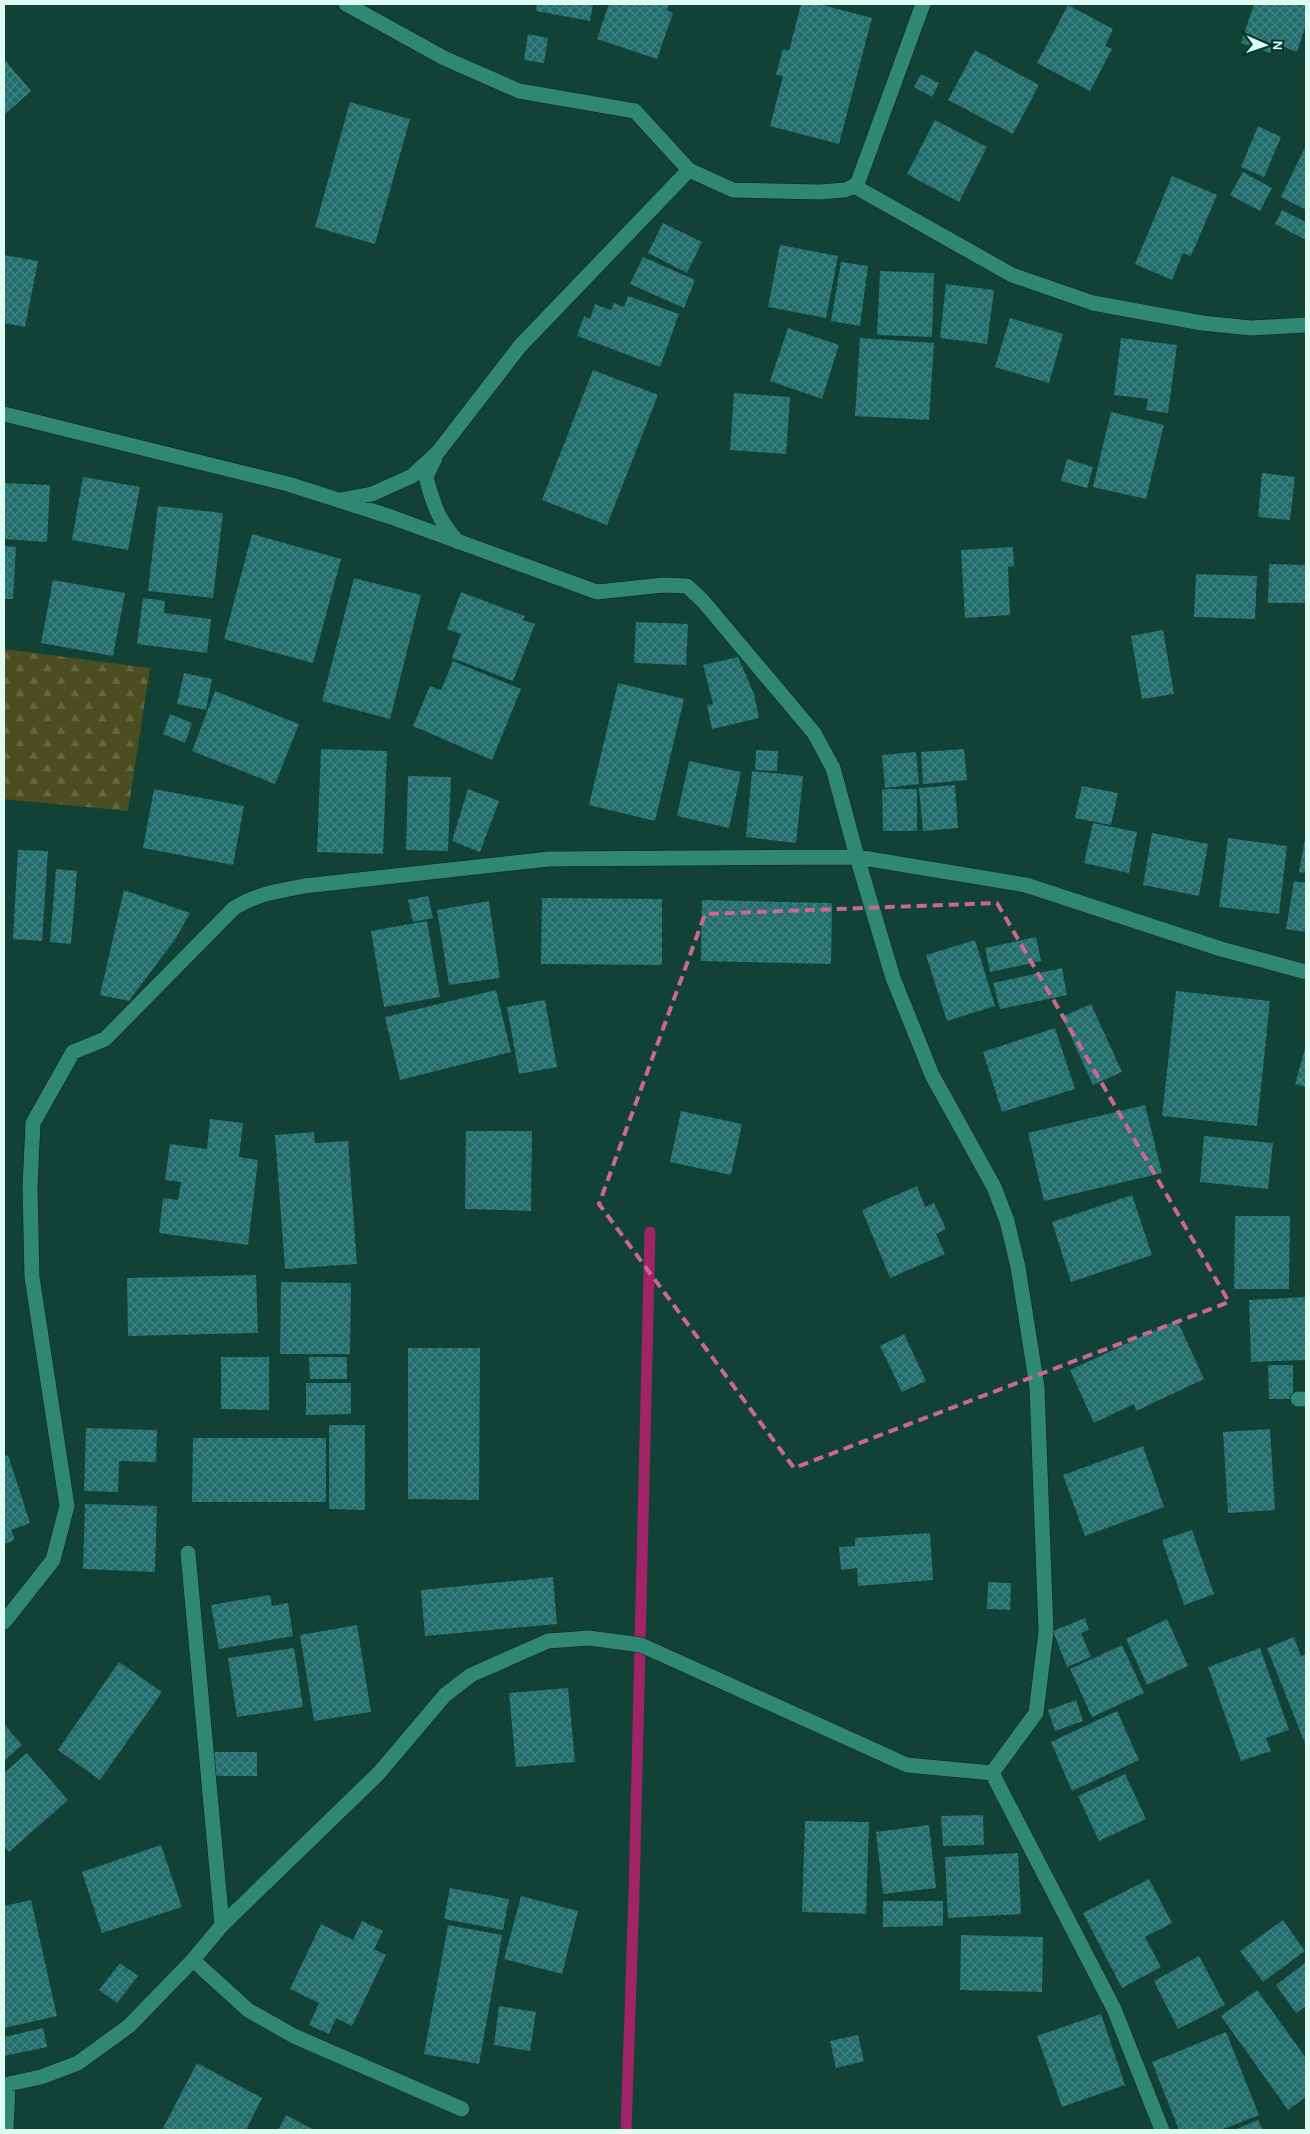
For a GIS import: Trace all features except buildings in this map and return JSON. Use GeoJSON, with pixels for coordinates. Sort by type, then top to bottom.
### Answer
{"type":"FeatureCollection","features":[{"type":"Feature","properties":{"kind":"street"},"geometry":{"type":"LineString","coordinates":[[346,4],[444,58],[519,91],[635,111],[689,170],[733,190],[820,192],[845,190],[858,182],[923,4]]}},
{"type":"Feature","properties":{"kind":"street"},"geometry":{"type":"LineString","coordinates":[[338,500],[372,494],[412,476],[438,452],[520,346],[689,170]]}},
{"type":"Feature","properties":{"kind":"street"},"geometry":{"type":"LineString","coordinates":[[854,186],[1012,275],[1093,303],[1202,323],[1252,328],[1306,326]]}},
{"type":"Feature","properties":{"kind":"street"},"geometry":{"type":"LineString","coordinates":[[4,414],[288,484],[391,517],[597,592],[664,584],[686,586],[703,601],[814,733],[833,768],[893,978],[932,1074],[994,1187],[1008,1221],[1018,1267],[1037,1387],[1046,1632],[1036,1713],[992,1773]]}},
{"type":"Feature","properties":{"kind":"street"},"geometry":{"type":"LineString","coordinates":[[438,452],[426,477],[435,509],[444,525],[459,543]]}},
{"type":"Feature","properties":{"kind":"street"},"geometry":{"type":"LineString","coordinates":[[4,1622],[53,1560],[67,1506],[32,1277],[30,1187],[34,1123],[72,1052],[105,1039],[234,908],[249,899],[266,893],[304,886],[549,859],[857,857],[1026,886],[1221,949],[1306,972]]}},
{"type":"Feature","properties":{"kind":"street"},"geometry":{"type":"LineString","coordinates":[[188,1553],[222,1925]]}},
{"type":"Feature","properties":{"kind":"street"},"geometry":{"type":"LineString","coordinates":[[6,2130],[6,2085],[41,2077],[78,2063],[129,2026],[193,1960],[222,1925],[379,1773],[445,1695],[471,1675],[548,1641],[589,1638],[641,1645],[906,1765],[992,1773]]}},
{"type":"Feature","properties":{"kind":"street"},"geometry":{"type":"LineString","coordinates":[[992,1773],[1114,2009],[1162,2130]]}},
{"type":"Feature","properties":{"kind":"street"},"geometry":{"type":"LineString","coordinates":[[193,1960],[248,2010],[286,2032],[462,2109]]}},
{"type":"Feature","properties":{"kind":"highlighted area"},"geometry":{"type":"Polygon","coordinates":[[[997,903],[1229,1302],[794,1468],[599,1204],[705,914],[997,903]]]}},
{"type":"Feature","properties":{"kind":"green space"},"geometry":{"type":"Polygon","coordinates":[[[4,649],[150,668],[128,811],[4,799],[4,649]]]}},
{"type":"Feature","properties":{"kind":"waterway"},"geometry":{"type":"LineString","coordinates":[[626,2130],[634,1894],[650,1232]]}}]}
